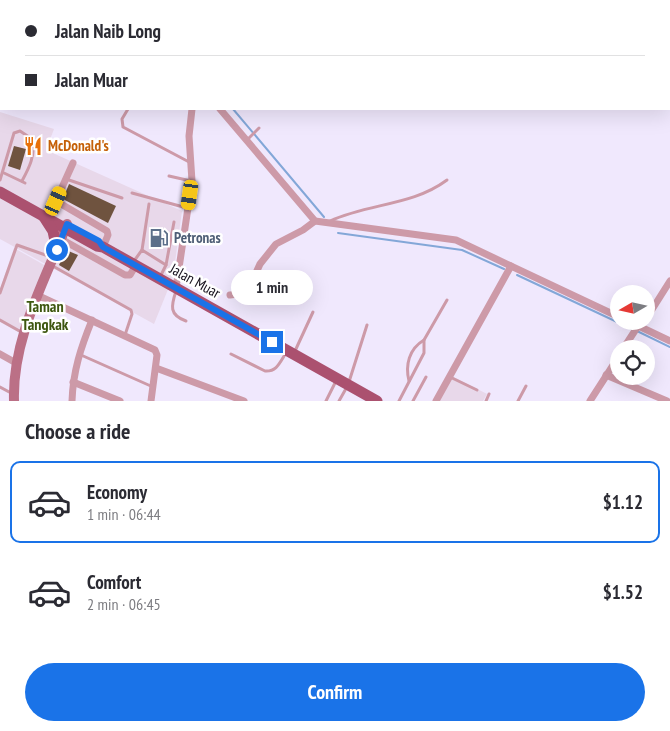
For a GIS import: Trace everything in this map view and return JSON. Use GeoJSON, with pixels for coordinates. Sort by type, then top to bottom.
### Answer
{"type":"FeatureCollection","features":[{"type":"Feature","properties":{"kind":"main road","name":"Jalan Muar"},"geometry":{"type":"LineString","coordinates":[[0,187],[46,215],[65,230],[97,246],[103,247],[377,401]]}},
{"type":"Feature","properties":{"kind":"main road","name":"Jalan Muar"},"geometry":{"type":"LineString","coordinates":[[0,192],[46,215]]}},
{"type":"Feature","properties":{"kind":"main road"},"geometry":{"type":"LineString","coordinates":[[46,215],[53,232],[54,258]]}},
{"type":"Feature","properties":{"kind":"main road"},"geometry":{"type":"LineString","coordinates":[[14,398],[16,363],[24,333],[65,230]]}},
{"type":"Feature","properties":{"kind":"street"},"geometry":{"type":"LineString","coordinates":[[176,288],[192,181],[192,163],[188,136],[192,110]]}},
{"type":"Feature","properties":{"kind":"street"},"geometry":{"type":"LineString","coordinates":[[221,110],[315,220],[456,240],[610,313]]}},
{"type":"Feature","properties":{"kind":"street"},"geometry":{"type":"LineString","coordinates":[[46,215],[56,201],[73,162]]}},
{"type":"Feature","properties":{"kind":"street"},"geometry":{"type":"LineString","coordinates":[[56,201],[107,231],[108,235],[103,247]]}},
{"type":"Feature","properties":{"kind":"street"},"geometry":{"type":"LineString","coordinates":[[230,295],[247,293],[260,264],[276,244],[303,230],[315,220]]}},
{"type":"Feature","properties":{"kind":"street"},"geometry":{"type":"LineString","coordinates":[[65,230],[127,276],[130,274],[134,264]]}},
{"type":"Feature","properties":{"kind":"street"},"geometry":{"type":"LineString","coordinates":[[436,401],[511,266]]}},
{"type":"Feature","properties":{"kind":"street"},"geometry":{"type":"LineString","coordinates":[[655,303],[670,280]]}},
{"type":"Feature","properties":{"kind":"street"},"geometry":{"type":"LineString","coordinates":[[39,296],[155,350],[156,368],[151,401]]}},
{"type":"Feature","properties":{"kind":"street"},"geometry":{"type":"LineString","coordinates":[[72,401],[78,354],[92,320]]}},
{"type":"Feature","properties":{"kind":"street"},"geometry":{"type":"LineString","coordinates":[[648,330],[670,341]]}},
{"type":"Feature","properties":{"kind":"street"},"geometry":{"type":"LineString","coordinates":[[0,354],[16,363]]}},
{"type":"Feature","properties":{"kind":"street"},"geometry":{"type":"LineString","coordinates":[[156,368],[186,381],[244,401]]}},
{"type":"Feature","properties":{"kind":"street"},"geometry":{"type":"LineString","coordinates":[[590,401],[610,370]]}},
{"type":"Feature","properties":{"kind":"street"},"geometry":{"type":"LineString","coordinates":[[606,376],[667,401]]}},
{"type":"Feature","properties":{"kind":"street"},"geometry":{"type":"LineString","coordinates":[[73,382],[120,401]]}},
{"type":"Feature","properties":{"kind":"lane"},"geometry":{"type":"LineString","coordinates":[[127,110],[122,119],[123,127],[192,163]]}},
{"type":"Feature","properties":{"kind":"lane"},"geometry":{"type":"LineString","coordinates":[[248,140],[259,128]]}},
{"type":"Feature","properties":{"kind":"lane"},"geometry":{"type":"LineString","coordinates":[[0,180],[4,173],[10,140],[14,133],[23,132],[32,139],[34,152],[23,182],[4,173]]}},
{"type":"Feature","properties":{"kind":"lane"},"geometry":{"type":"LineString","coordinates":[[169,176],[192,181]]}},
{"type":"Feature","properties":{"kind":"lane"},"geometry":{"type":"LineString","coordinates":[[66,178],[122,198]]}},
{"type":"Feature","properties":{"kind":"lane"},"geometry":{"type":"LineString","coordinates":[[328,222],[350,213],[428,193],[447,180]]}},
{"type":"Feature","properties":{"kind":"lane"},"geometry":{"type":"LineString","coordinates":[[132,193],[188,208]]}},
{"type":"Feature","properties":{"kind":"lane"},"geometry":{"type":"LineString","coordinates":[[134,264],[142,250],[149,204]]}},
{"type":"Feature","properties":{"kind":"lane"},"geometry":{"type":"LineString","coordinates":[[159,278],[166,265],[174,222]]}},
{"type":"Feature","properties":{"kind":"lane"},"geometry":{"type":"LineString","coordinates":[[0,293],[17,245],[54,258],[132,310],[125,336]]}},
{"type":"Feature","properties":{"kind":"lane"},"geometry":{"type":"LineString","coordinates":[[142,250],[166,265]]}},
{"type":"Feature","properties":{"kind":"lane"},"geometry":{"type":"LineString","coordinates":[[176,288],[171,305],[172,312],[177,318],[186,321]]}},
{"type":"Feature","properties":{"kind":"lane"},"geometry":{"type":"LineString","coordinates":[[409,382],[407,366],[410,354],[424,340],[446,300]]}},
{"type":"Feature","properties":{"kind":"lane"},"geometry":{"type":"LineString","coordinates":[[232,354],[265,371],[275,370],[291,352],[313,312]]}},
{"type":"Feature","properties":{"kind":"lane"},"geometry":{"type":"LineString","coordinates":[[0,320],[24,333]]}},
{"type":"Feature","properties":{"kind":"lane"},"geometry":{"type":"LineString","coordinates":[[339,401],[348,385],[367,325]]}},
{"type":"Feature","properties":{"kind":"lane"},"geometry":{"type":"LineString","coordinates":[[399,401],[424,353],[424,340]]}},
{"type":"Feature","properties":{"kind":"lane"},"geometry":{"type":"LineString","coordinates":[[78,354],[153,387]]}},
{"type":"Feature","properties":{"kind":"lane"},"geometry":{"type":"LineString","coordinates":[[412,401],[426,376]]}},
{"type":"Feature","properties":{"kind":"lane"},"geometry":{"type":"LineString","coordinates":[[449,376],[477,390]]}},
{"type":"Feature","properties":{"kind":"lane"},"geometry":{"type":"LineString","coordinates":[[326,401],[337,379]]}},
{"type":"Feature","properties":{"kind":"lane"},"geometry":{"type":"LineString","coordinates":[[518,401],[526,386]]}},
{"type":"Feature","properties":{"kind":"lane"},"geometry":{"type":"LineString","coordinates":[[0,387],[14,398]]}},
{"type":"Feature","properties":{"kind":"lane"},"geometry":{"type":"LineString","coordinates":[[486,401],[489,394]]}},
{"type":"Feature","properties":{"kind":"shaded area"},"geometry":{"type":"Polygon","coordinates":[[[0,112],[54,129],[46,150],[182,211],[173,277],[154,324],[0,239],[0,112]]]}},
{"type":"Feature","properties":{"kind":"shaded area"},"geometry":{"type":"Polygon","coordinates":[[[14,248],[46,266],[20,333],[0,322],[0,289],[14,248]]]}},
{"type":"Feature","properties":{"kind":"shaded area"},"geometry":{"type":"Polygon","coordinates":[[[452,376],[487,394],[483,401],[439,401],[452,376]]]}},
{"type":"Feature","properties":{"kind":"building"},"geometry":{"type":"Polygon","coordinates":[[[14,146],[26,149],[20,170],[8,166],[14,146]]]}},
{"type":"Feature","properties":{"kind":"building"},"geometry":{"type":"Polygon","coordinates":[[[69,184],[116,206],[108,223],[63,199],[69,184]]]}},
{"type":"Feature","properties":{"kind":"building"},"geometry":{"type":"Polygon","coordinates":[[[66,250],[78,255],[69,271],[59,265],[66,250]]]}},
{"type":"Feature","properties":{"kind":"waterway"},"geometry":{"type":"LineString","coordinates":[[234,110],[324,217]]}},
{"type":"Feature","properties":{"kind":"waterway"},"geometry":{"type":"LineString","coordinates":[[338,233],[462,250],[504,269]]}},
{"type":"Feature","properties":{"kind":"waterway"},"geometry":{"type":"LineString","coordinates":[[517,275],[610,319]]}},
{"type":"Feature","properties":{"kind":"waterway"},"geometry":{"type":"LineString","coordinates":[[637,331],[670,347]]}},
{"type":"Feature","properties":{"kind":"place","name":"McDonald's"},"geometry":{"type":"Point","coordinates":[33,146]}},
{"type":"Feature","properties":{"kind":"place","name":"Petronas"},"geometry":{"type":"Point","coordinates":[159,238]}},
{"type":"Feature","properties":{"kind":"district","name":"Taman Tangkak"},"geometry":{"type":"Point","coordinates":[45,315]}},
{"type":"Feature","properties":{"kind":"route"},"geometry":{"type":"LineString","coordinates":[[57,250],[67,224],[99,241],[103,247],[272,342]]}}]}
